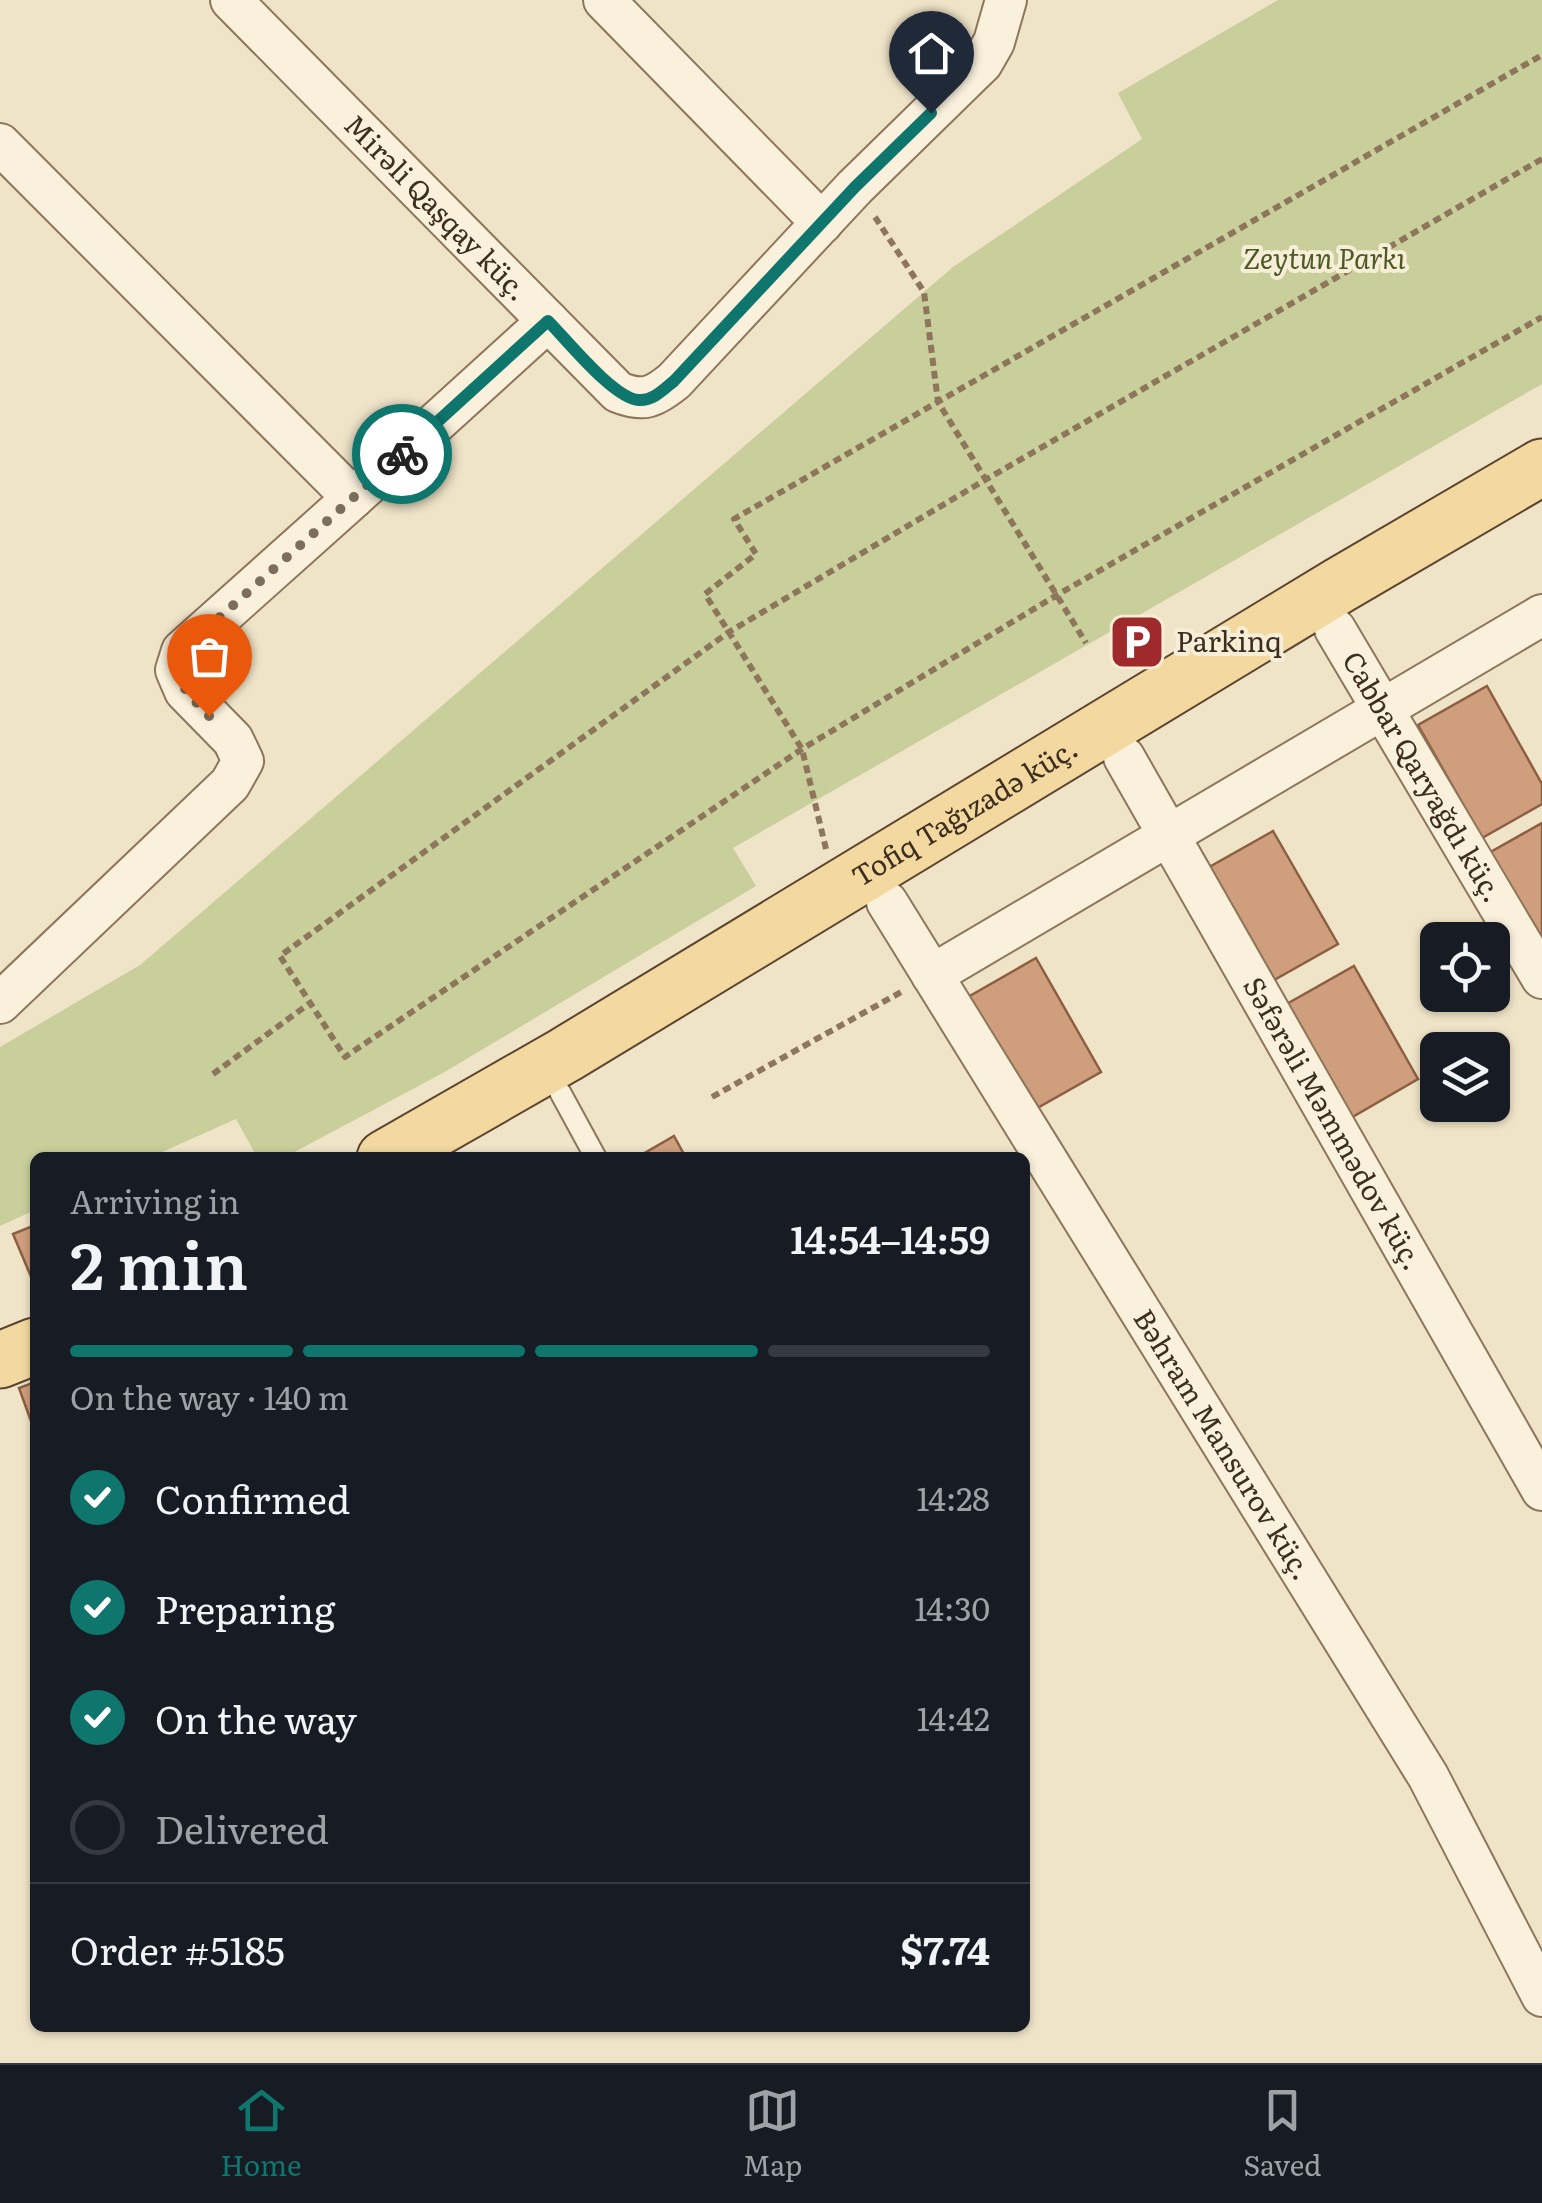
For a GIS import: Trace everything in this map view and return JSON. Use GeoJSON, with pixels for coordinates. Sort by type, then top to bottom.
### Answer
{"type":"FeatureCollection","features":[{"type":"Feature","properties":{"kind":"main road","name":"Tofiq Tağızadə küç."},"geometry":{"type":"LineString","coordinates":[[460,1152],[560,1092],[1340,585],[1542,467]]}},
{"type":"Feature","properties":{"kind":"main road","name":"Tofiq Tağızadə küç."},"geometry":{"type":"LineString","coordinates":[[395,1152],[565,1055],[1124,757],[1542,507]]}},
{"type":"Feature","properties":{"kind":"main road"},"geometry":{"type":"LineString","coordinates":[[0,1325],[30,1314]]}},
{"type":"Feature","properties":{"kind":"main road"},"geometry":{"type":"LineString","coordinates":[[0,1360],[30,1348]]}},
{"type":"Feature","properties":{"kind":"street","name":"Mirəli Qaşqay küç."},"geometry":{"type":"LineString","coordinates":[[231,0],[618,392],[638,400],[654,397],[674,381],[855,187],[982,64],[994,42],[1004,0]]}},
{"type":"Feature","properties":{"kind":"street"},"geometry":{"type":"LineString","coordinates":[[604,0],[822,224]]}},
{"type":"Feature","properties":{"kind":"street"},"geometry":{"type":"LineString","coordinates":[[0,144],[353,498]]}},
{"type":"Feature","properties":{"kind":"street"},"geometry":{"type":"LineString","coordinates":[[0,1003],[230,784],[244,761],[233,740],[185,691],[176,670],[182,651],[548,321]]}},
{"type":"Feature","properties":{"kind":"street"},"geometry":{"type":"LineString","coordinates":[[932,975],[1542,615]]}},
{"type":"Feature","properties":{"kind":"street","name":"Cabbar Qaryağdı küç."},"geometry":{"type":"LineString","coordinates":[[1335,630],[1542,978]]}},
{"type":"Feature","properties":{"kind":"street","name":"Səfərəli Məmmədov küç."},"geometry":{"type":"LineString","coordinates":[[1124,757],[1542,1490]]}},
{"type":"Feature","properties":{"kind":"street","name":"Bəhram Mansurov küç."},"geometry":{"type":"LineString","coordinates":[[861,896],[932,975],[1428,1776],[1539,1983]]}},
{"type":"Feature","properties":{"kind":"lane"},"geometry":{"type":"LineString","coordinates":[[560,1092],[593,1152]]}},
{"type":"Feature","properties":{"kind":"path"},"geometry":{"type":"LineString","coordinates":[[861,896],[802,749],[705,594],[756,554],[734,519],[1542,55]]}},
{"type":"Feature","properties":{"kind":"path"},"geometry":{"type":"LineString","coordinates":[[1542,159],[729,632],[280,956],[345,1057],[802,749],[1057,595],[1542,318]]}},
{"type":"Feature","properties":{"kind":"path"},"geometry":{"type":"LineString","coordinates":[[855,187],[924,292],[938,402],[1086,644]]}},
{"type":"Feature","properties":{"kind":"path"},"geometry":{"type":"LineString","coordinates":[[712,1097],[932,975]]}},
{"type":"Feature","properties":{"kind":"path"},"geometry":{"type":"LineString","coordinates":[[213,1074],[310,1003]]}},
{"type":"Feature","properties":{"kind":"green space","name":"Zeytun Parkı"},"geometry":{"type":"Polygon","coordinates":[[[1278,0],[1542,0],[1542,384],[733,848],[756,886],[443,1073],[294,1152],[254,1152],[236,1119],[162,1152],[30,1152],[30,1212],[0,1226],[0,1047],[140,965],[953,267],[1142,139],[1118,93],[1278,0]]]}},
{"type":"Feature","properties":{"kind":"building"},"geometry":{"type":"Polygon","coordinates":[[[1487,686],[1542,784],[1542,804],[1482,838],[1418,725],[1487,686]]]}},
{"type":"Feature","properties":{"kind":"building"},"geometry":{"type":"Polygon","coordinates":[[[1542,823],[1542,949],[1487,854],[1542,823]]]}},
{"type":"Feature","properties":{"kind":"building"},"geometry":{"type":"Polygon","coordinates":[[[1273,831],[1338,944],[1269,983],[1204,870],[1273,831]]]}},
{"type":"Feature","properties":{"kind":"building"},"geometry":{"type":"Polygon","coordinates":[[[1036,958],[1101,1072],[1032,1111],[968,997],[1036,958]]]}},
{"type":"Feature","properties":{"kind":"building"},"geometry":{"type":"Polygon","coordinates":[[[1354,966],[1418,1079],[1349,1119],[1285,1005],[1354,966]]]}},
{"type":"Feature","properties":{"kind":"building"},"geometry":{"type":"Polygon","coordinates":[[[674,1136],[683,1152],[646,1152],[674,1136]]]}},
{"type":"Feature","properties":{"kind":"building"},"geometry":{"type":"Polygon","coordinates":[[[30,1227],[30,1274],[13,1234],[30,1227]]]}},
{"type":"Feature","properties":{"kind":"building"},"geometry":{"type":"Polygon","coordinates":[[[30,1384],[30,1418],[19,1388],[30,1384]]]}},
{"type":"Feature","properties":{"kind":"way so far"},"geometry":{"type":"LineString","coordinates":[[209,716],[185,691],[176,670],[182,651],[402,454]]}},
{"type":"Feature","properties":{"kind":"place","name":"Parkinq"},"geometry":{"type":"Point","coordinates":[1137,642]}},
{"type":"Feature","properties":{"kind":"route"},"geometry":{"type":"LineString","coordinates":[[402,454],[548,321],[618,392],[638,400],[654,397],[674,381],[855,187],[931,113]]}}]}
